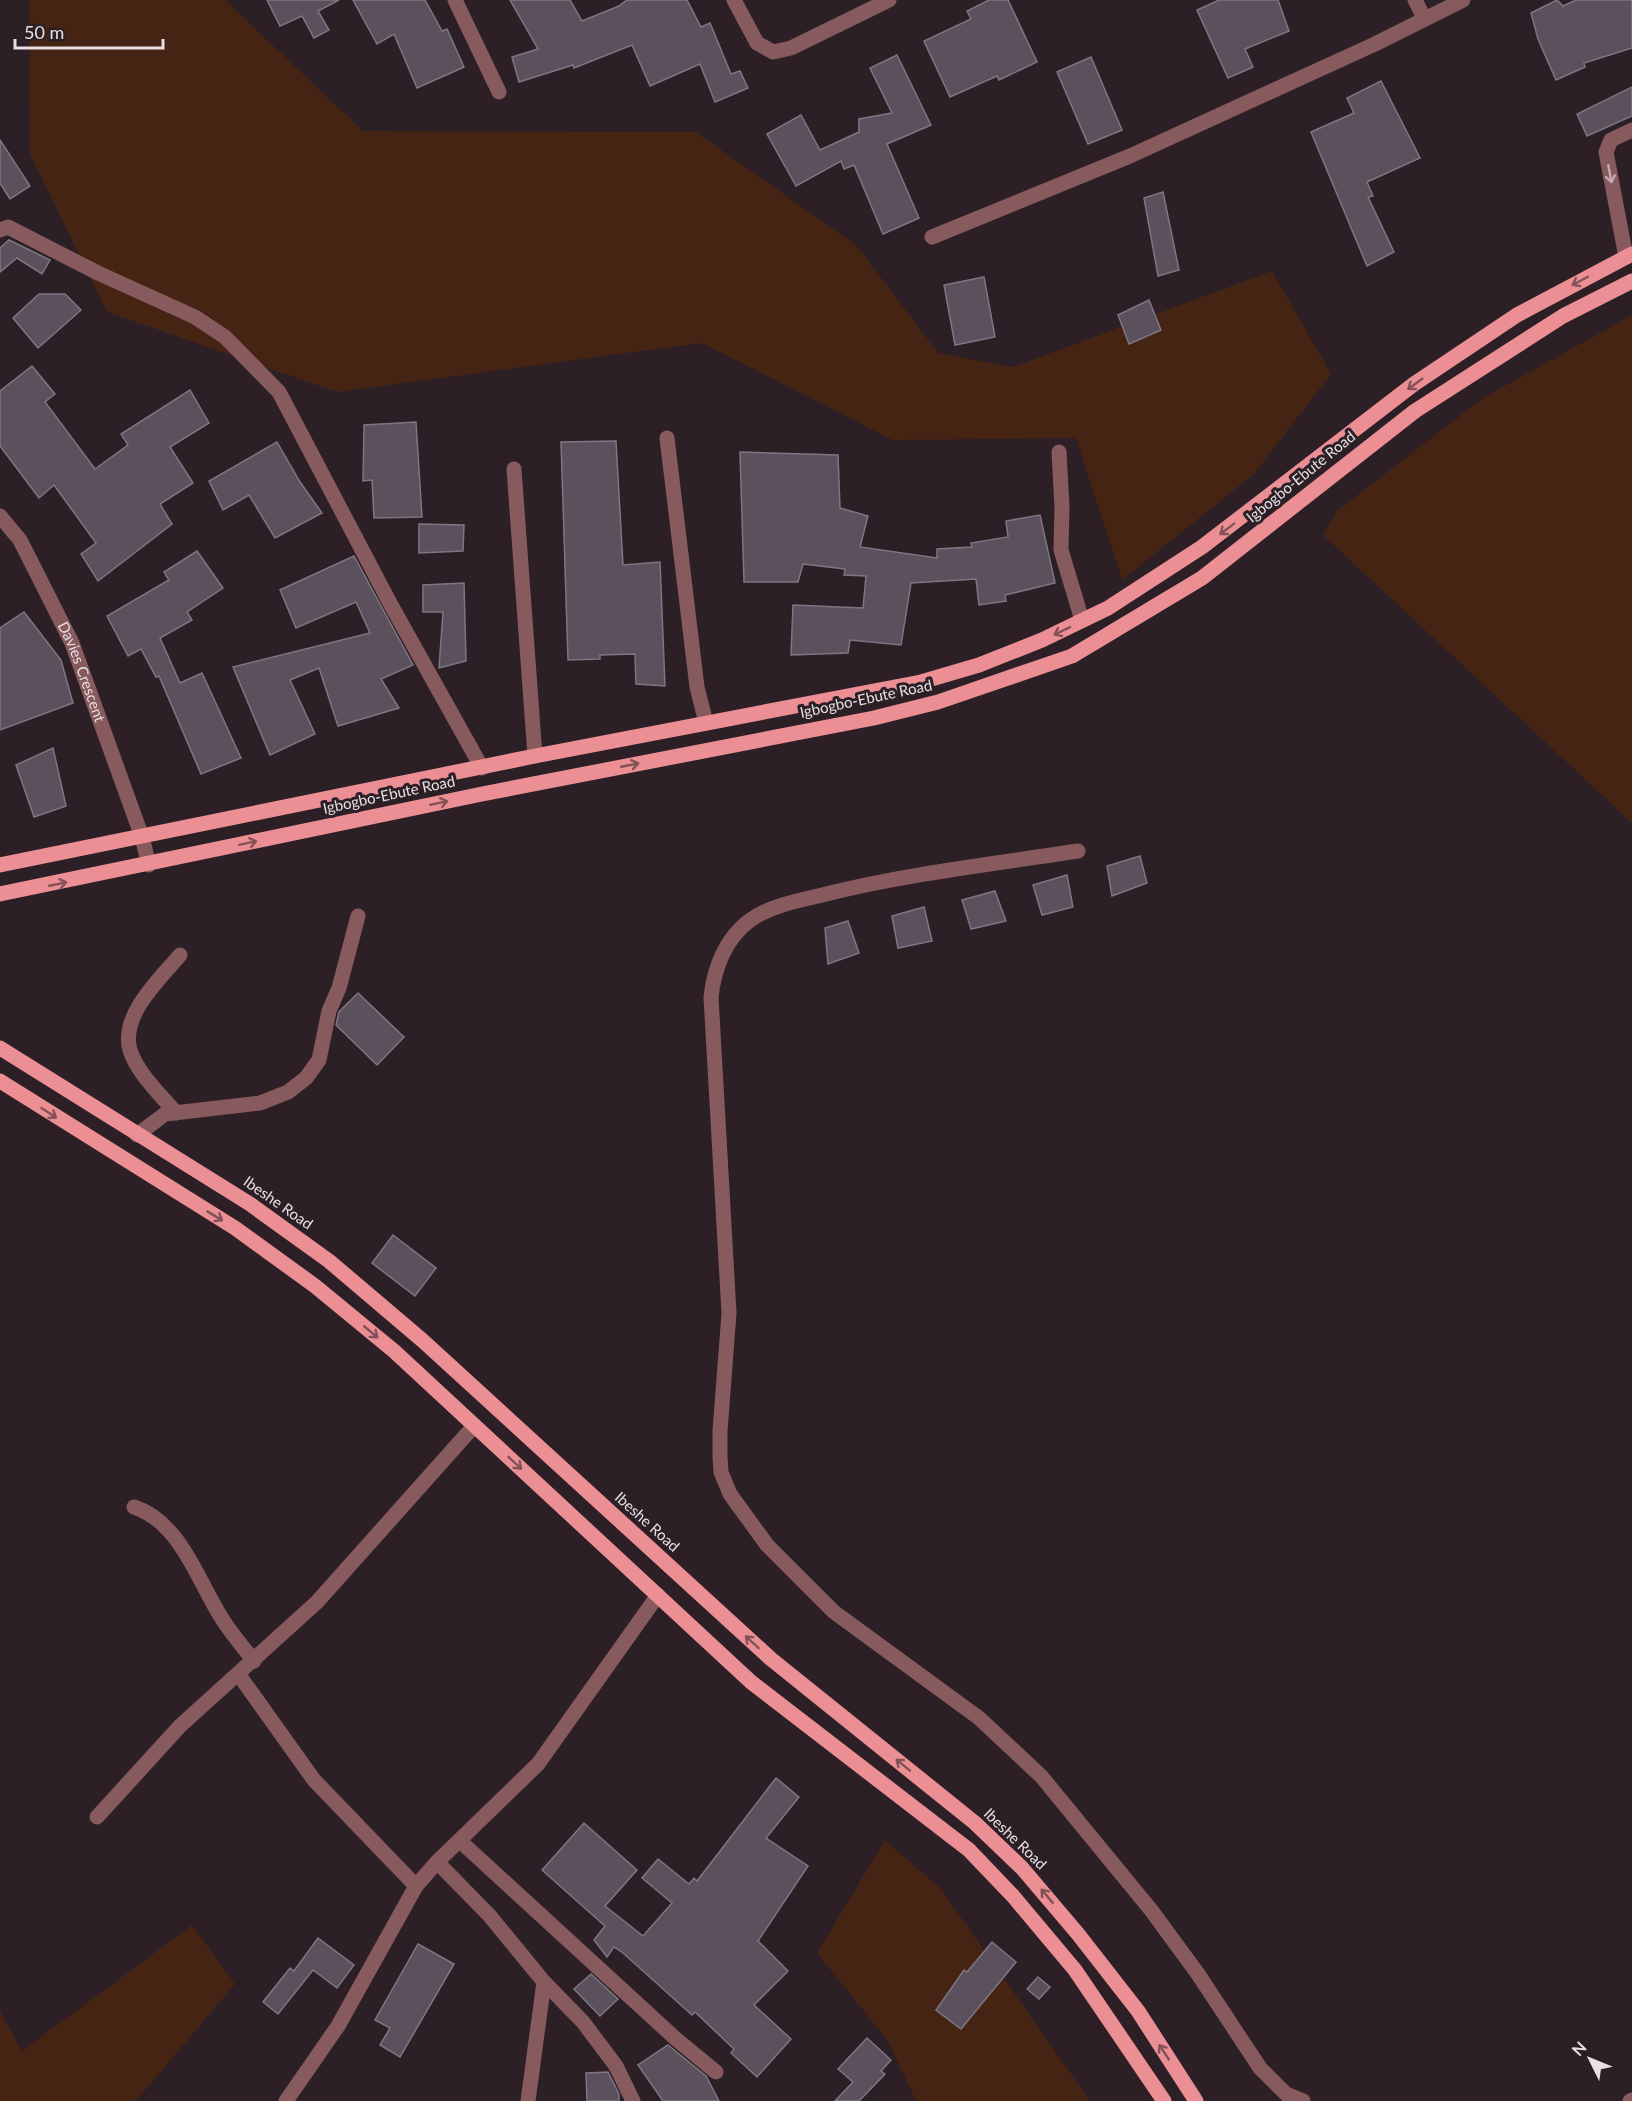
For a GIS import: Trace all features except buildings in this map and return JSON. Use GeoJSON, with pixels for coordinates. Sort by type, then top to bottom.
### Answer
{"type":"FeatureCollection","features":[{"type":"Feature","properties":{"kind":"main road","name":"Igbogbo-Ebute Road"},"geometry":{"type":"LineString","coordinates":[[0,866],[535,756],[921,682],[979,665],[1042,640],[1108,608],[1202,548],[1414,384],[1508,321],[1629,255]]}},
{"type":"Feature","properties":{"kind":"main road","name":"Igbogbo-Ebute Road"},"geometry":{"type":"LineString","coordinates":[[0,894],[482,794],[874,718],[938,702],[1072,656],[1202,578],[1415,411],[1563,316],[1632,281]]}},
{"type":"Feature","properties":{"kind":"main road","name":"Ibeshe Road"},"geometry":{"type":"LineString","coordinates":[[0,1048],[250,1204],[329,1261],[422,1340],[771,1659],[975,1823],[1022,1868],[1078,1934],[1138,2011],[1196,2101]]}},
{"type":"Feature","properties":{"kind":"main road"},"geometry":{"type":"LineString","coordinates":[[0,1081],[235,1228],[332,1300],[394,1351],[751,1682],[969,1850],[1014,1896],[1075,1970],[1164,2101]]}},
{"type":"Feature","properties":{"kind":"street"},"geometry":{"type":"LineString","coordinates":[[455,0],[499,92]]}},
{"type":"Feature","properties":{"kind":"street"},"geometry":{"type":"LineString","coordinates":[[734,0],[757,43],[773,52],[791,48],[889,0]]}},
{"type":"Feature","properties":{"kind":"street"},"geometry":{"type":"LineString","coordinates":[[1415,0],[1424,18]]}},
{"type":"Feature","properties":{"kind":"street"},"geometry":{"type":"LineString","coordinates":[[932,237],[1130,156],[1375,44],[1462,0]]}},
{"type":"Feature","properties":{"kind":"street"},"geometry":{"type":"LineString","coordinates":[[1629,255],[1606,152],[1611,140],[1632,130]]}},
{"type":"Feature","properties":{"kind":"street"},"geometry":{"type":"LineString","coordinates":[[0,230],[8,227],[98,273],[195,317],[225,337],[279,392],[391,605],[482,768]]}},
{"type":"Feature","properties":{"kind":"street"},"geometry":{"type":"LineString","coordinates":[[667,438],[697,687],[706,723]]}},
{"type":"Feature","properties":{"kind":"street"},"geometry":{"type":"LineString","coordinates":[[1059,452],[1062,507],[1061,550],[1082,620]]}},
{"type":"Feature","properties":{"kind":"street"},"geometry":{"type":"LineString","coordinates":[[514,469],[535,756]]}},
{"type":"Feature","properties":{"kind":"street","name":"Davies Crescent"},"geometry":{"type":"LineString","coordinates":[[0,516],[20,540],[72,643],[142,837],[148,865]]}},
{"type":"Feature","properties":{"kind":"street"},"geometry":{"type":"LineString","coordinates":[[1078,851],[861,885],[780,906],[749,921],[726,949],[714,975],[711,997],[729,1312],[720,1431],[721,1472],[730,1494],[750,1524],[825,1604],[980,1718],[1041,1776],[1151,1910],[1198,1974],[1260,2068],[1286,2094],[1303,2101]]}},
{"type":"Feature","properties":{"kind":"street"},"geometry":{"type":"LineString","coordinates":[[137,1135],[165,1114],[260,1103],[288,1092],[306,1078],[319,1060],[329,1011],[339,988],[358,916]]}},
{"type":"Feature","properties":{"kind":"street"},"geometry":{"type":"LineString","coordinates":[[176,1113],[139,1067],[130,1049],[129,1030],[144,999],[180,955]]}},
{"type":"Feature","properties":{"kind":"street"},"geometry":{"type":"LineString","coordinates":[[97,1817],[180,1726],[317,1602],[474,1426]]}},
{"type":"Feature","properties":{"kind":"street"},"geometry":{"type":"LineString","coordinates":[[134,1507],[148,1512],[162,1522],[179,1544],[221,1618],[254,1661]]}},
{"type":"Feature","properties":{"kind":"street"},"geometry":{"type":"LineString","coordinates":[[286,2101],[338,2026],[416,1886],[437,1862],[538,1764],[658,1595]]}},
{"type":"Feature","properties":{"kind":"street"},"geometry":{"type":"LineString","coordinates":[[239,1675],[314,1780],[416,1886]]}},
{"type":"Feature","properties":{"kind":"street"},"geometry":{"type":"LineString","coordinates":[[460,1841],[676,2039],[716,2072]]}},
{"type":"Feature","properties":{"kind":"street"},"geometry":{"type":"LineString","coordinates":[[437,1862],[489,1915],[544,1982],[583,2022],[616,2066],[633,2101]]}},
{"type":"Feature","properties":{"kind":"street"},"geometry":{"type":"LineString","coordinates":[[528,2101],[544,1982]]}},
{"type":"Feature","properties":{"kind":"shaded area"},"geometry":{"type":"Polygon","coordinates":[[[29,0],[225,0],[363,131],[696,132],[857,246],[938,353],[1013,367],[1272,271],[1331,374],[1254,474],[1122,580],[1076,438],[893,440],[702,343],[337,392],[107,312],[30,154],[29,0]]]}},
{"type":"Feature","properties":{"kind":"shaded area"},"geometry":{"type":"Polygon","coordinates":[[[1632,315],[1632,823],[1323,535],[1337,511],[1483,398],[1632,315]]]}},
{"type":"Feature","properties":{"kind":"shaded area"},"geometry":{"type":"Polygon","coordinates":[[[885,1840],[941,1889],[1090,2101],[916,2101],[888,2041],[817,1953],[885,1840]]]}},
{"type":"Feature","properties":{"kind":"shaded area"},"geometry":{"type":"Polygon","coordinates":[[[192,1925],[235,1984],[136,2101],[0,2101],[0,2011],[22,2051],[192,1925]]]}}]}
